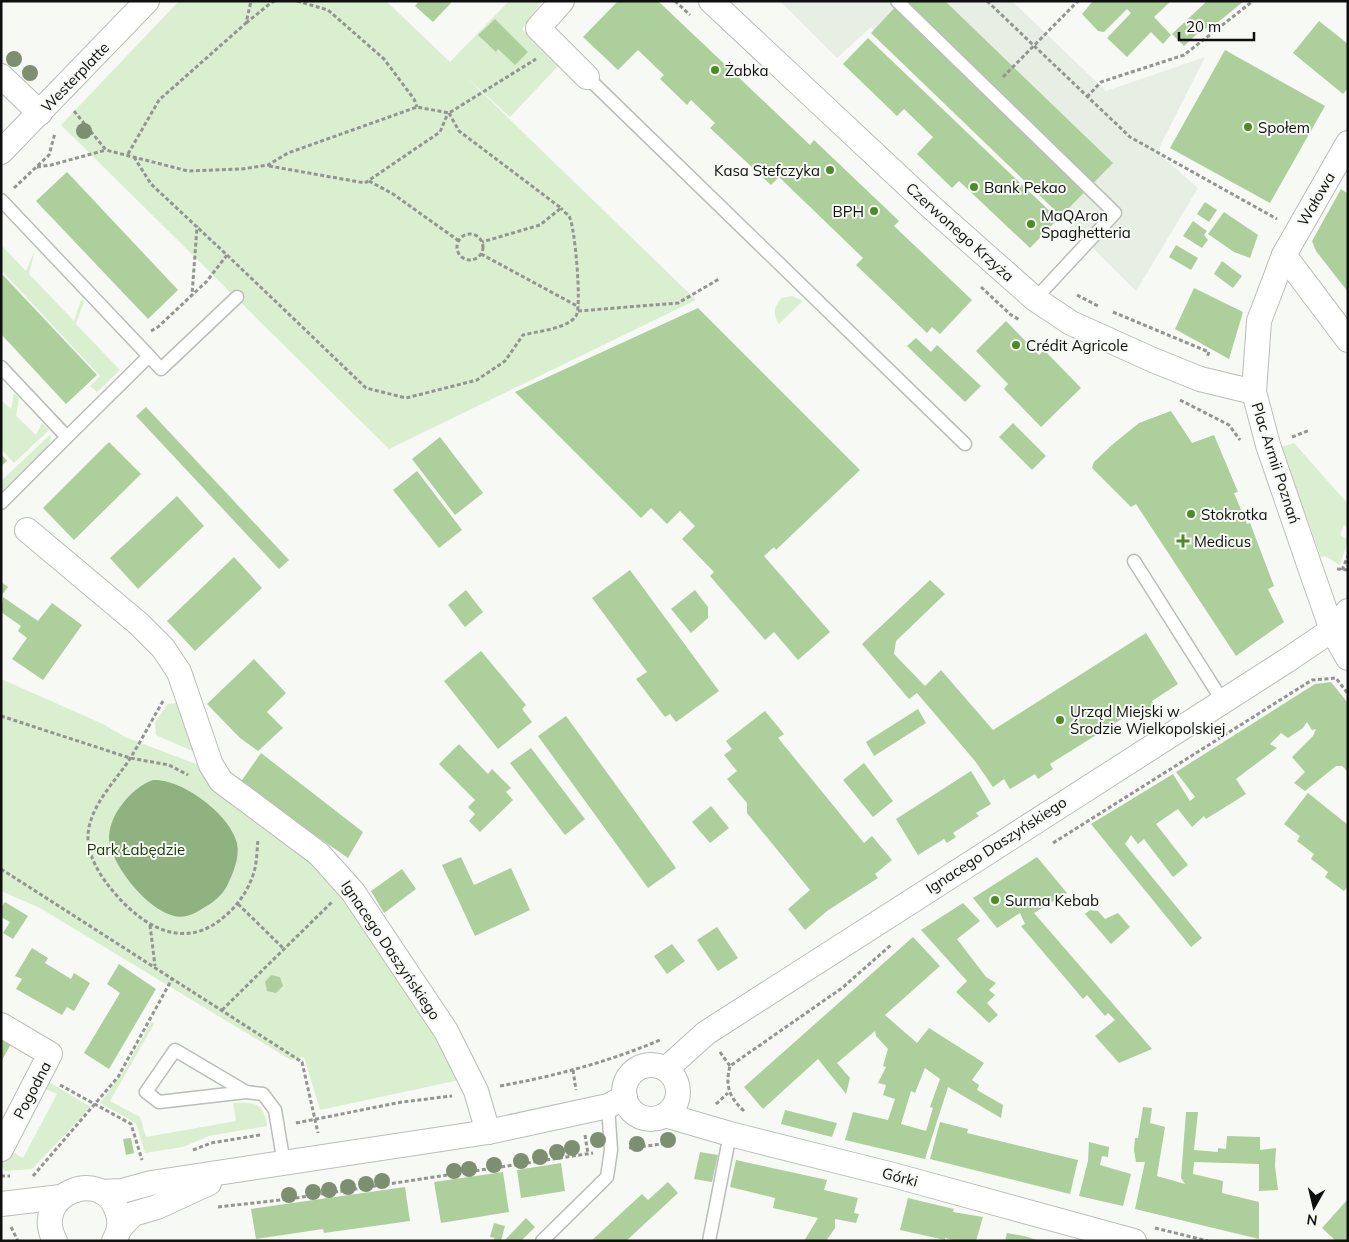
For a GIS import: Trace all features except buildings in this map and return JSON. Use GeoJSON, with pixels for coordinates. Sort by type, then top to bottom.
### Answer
{"type":"FeatureCollection","features":[{"type":"Feature","properties":{"kind":"street","name":"Westerplatte"},"geometry":{"type":"LineString","coordinates":[[1,152],[147,1]]}},
{"type":"Feature","properties":{"kind":"street","name":"Czerwonego Krzyża"},"geometry":{"type":"LineString","coordinates":[[711,1],[930,206],[1036,299],[1071,322],[1153,360],[1200,379],[1254,392]]}},
{"type":"Feature","properties":{"kind":"street"},"geometry":{"type":"LineString","coordinates":[[560,2],[538,28],[587,77]]}},
{"type":"Feature","properties":{"kind":"street"},"geometry":{"type":"LineString","coordinates":[[1,76],[40,113]]}},
{"type":"Feature","properties":{"kind":"street","name":"Wałowa"},"geometry":{"type":"LineString","coordinates":[[1284,255],[1348,143]]}},
{"type":"Feature","properties":{"kind":"street"},"geometry":{"type":"LineString","coordinates":[[1284,255],[1348,340]]}},
{"type":"Feature","properties":{"kind":"street","name":"Plac Armii Poznań"},"geometry":{"type":"LineString","coordinates":[[1284,255],[1259,321],[1254,392],[1268,445],[1332,630],[1348,658]]}},
{"type":"Feature","properties":{"kind":"street","name":"Ignacego Daszyńskiego"},"geometry":{"type":"LineString","coordinates":[[27,530],[139,624],[163,648],[179,672],[211,765],[222,781],[319,854],[341,876],[446,1031],[476,1091],[488,1132]]}},
{"type":"Feature","properties":{"kind":"street"},"geometry":{"type":"LineString","coordinates":[[1332,630],[1348,611]]}},
{"type":"Feature","properties":{"kind":"street","name":"Ignacego Daszyńskiego"},"geometry":{"type":"LineString","coordinates":[[666,1069],[706,1033],[786,980],[1332,630]]}},
{"type":"Feature","properties":{"kind":"street","name":"Pogodna"},"geometry":{"type":"LineString","coordinates":[[1,1025],[50,1054],[1,1149]]}},
{"type":"Feature","properties":{"kind":"street"},"geometry":{"type":"LineString","coordinates":[[5,1204],[61,1197],[81,1188],[102,1192],[488,1132],[616,1102],[640,1116],[657,1118],[665,1115],[672,1109],[679,1092],[673,1075],[666,1069],[648,1064],[632,1072],[616,1102]]}},
{"type":"Feature","properties":{"kind":"street","name":"Górki"},"geometry":{"type":"LineString","coordinates":[[665,1115],[730,1134],[902,1177],[1134,1241]]}},
{"type":"Feature","properties":{"kind":"street"},"geometry":{"type":"LineString","coordinates":[[117,1235],[133,1214],[156,1207],[231,1173]]}},
{"type":"Feature","properties":{"kind":"street"},"geometry":{"type":"LineString","coordinates":[[102,1192],[117,1208],[117,1235]]}},
{"type":"Feature","properties":{"kind":"street"},"geometry":{"type":"LineString","coordinates":[[5,1204],[52,1232],[55,1204],[61,1197]]}},
{"type":"Feature","properties":{"kind":"lane"},"geometry":{"type":"LineString","coordinates":[[897,1],[1115,213],[1036,299]]}},
{"type":"Feature","properties":{"kind":"lane"},"geometry":{"type":"LineString","coordinates":[[587,77],[965,444]]}},
{"type":"Feature","properties":{"kind":"lane"},"geometry":{"type":"LineString","coordinates":[[1,200],[162,369],[237,297]]}},
{"type":"Feature","properties":{"kind":"lane"},"geometry":{"type":"LineString","coordinates":[[1,503],[149,356]]}},
{"type":"Feature","properties":{"kind":"lane"},"geometry":{"type":"LineString","coordinates":[[1,368],[68,437]]}},
{"type":"Feature","properties":{"kind":"lane"},"geometry":{"type":"LineString","coordinates":[[1134,561],[1222,700]]}},
{"type":"Feature","properties":{"kind":"lane"},"geometry":{"type":"LineString","coordinates":[[246,1092],[175,1050],[146,1092],[158,1102],[246,1092],[263,1094],[275,1110],[284,1164]]}},
{"type":"Feature","properties":{"kind":"lane"},"geometry":{"type":"LineString","coordinates":[[542,1241],[607,1177],[616,1102]]}},
{"type":"Feature","properties":{"kind":"lane"},"geometry":{"type":"LineString","coordinates":[[709,1241],[730,1134]]}},
{"type":"Feature","properties":{"kind":"path"},"geometry":{"type":"LineString","coordinates":[[246,23],[251,1]]}},
{"type":"Feature","properties":{"kind":"path"},"geometry":{"type":"LineString","coordinates":[[128,154],[159,100],[246,23],[272,2],[276,1]]}},
{"type":"Feature","properties":{"kind":"path"},"geometry":{"type":"LineString","coordinates":[[297,1],[328,10],[377,53],[414,98],[417,107]]}},
{"type":"Feature","properties":{"kind":"path"},"geometry":{"type":"LineString","coordinates":[[987,1],[1130,137],[1298,230]]}},
{"type":"Feature","properties":{"kind":"path"},"geometry":{"type":"LineString","coordinates":[[990,92],[1078,1]]}},
{"type":"Feature","properties":{"kind":"path"},"geometry":{"type":"LineString","coordinates":[[1087,97],[1101,82],[1184,55],[1253,1]]}},
{"type":"Feature","properties":{"kind":"path"},"geometry":{"type":"LineString","coordinates":[[36,166],[51,165],[106,150],[188,170],[242,169],[268,166],[365,183],[440,132],[449,113],[537,58]]}},
{"type":"Feature","properties":{"kind":"path"},"geometry":{"type":"LineString","coordinates":[[60,93],[106,150]]}},
{"type":"Feature","properties":{"kind":"path"},"geometry":{"type":"LineString","coordinates":[[134,157],[151,184],[366,388],[406,398],[477,380],[505,361],[523,335],[566,324],[576,316],[579,309],[570,217],[561,208],[459,130],[449,113],[417,107],[288,153],[268,166]]}},
{"type":"Feature","properties":{"kind":"path"},"geometry":{"type":"LineString","coordinates":[[369,180],[393,194],[459,241]]}},
{"type":"Feature","properties":{"kind":"path"},"geometry":{"type":"LineString","coordinates":[[482,242],[540,225],[561,208]]}},
{"type":"Feature","properties":{"kind":"path"},"geometry":{"type":"LineString","coordinates":[[192,296],[197,227]]}},
{"type":"Feature","properties":{"kind":"path"},"geometry":{"type":"LineString","coordinates":[[471,234],[479,238],[482,242],[481,254],[471,260],[462,258],[457,250],[459,241],[471,234]]}},
{"type":"Feature","properties":{"kind":"path"},"geometry":{"type":"LineString","coordinates":[[481,254],[579,309],[678,303],[719,279]]}},
{"type":"Feature","properties":{"kind":"path"},"geometry":{"type":"LineString","coordinates":[[143,330],[148,332],[158,328],[192,296],[227,255]]}},
{"type":"Feature","properties":{"kind":"path"},"geometry":{"type":"LineString","coordinates":[[1342,570],[1348,556]]}},
{"type":"Feature","properties":{"kind":"path"},"geometry":{"type":"LineString","coordinates":[[179,672],[130,758],[104,794],[93,817],[88,836],[90,851],[99,872],[116,896],[150,925],[176,934],[200,932],[226,916],[243,897],[254,871],[258,838],[253,831]]}},
{"type":"Feature","properties":{"kind":"path"},"geometry":{"type":"LineString","coordinates":[[1047,846],[1312,680],[1336,678],[1348,694]]}},
{"type":"Feature","properties":{"kind":"path"},"geometry":{"type":"LineString","coordinates":[[1,716],[130,758],[169,765],[191,777]]}},
{"type":"Feature","properties":{"kind":"path"},"geometry":{"type":"LineString","coordinates":[[1,869],[302,1062],[323,1158]]}},
{"type":"Feature","properties":{"kind":"path"},"geometry":{"type":"LineString","coordinates":[[222,1010],[334,900]]}},
{"type":"Feature","properties":{"kind":"path"},"geometry":{"type":"LineString","coordinates":[[238,904],[284,949]]}},
{"type":"Feature","properties":{"kind":"path"},"geometry":{"type":"LineString","coordinates":[[150,925],[155,966]]}},
{"type":"Feature","properties":{"kind":"path"},"geometry":{"type":"LineString","coordinates":[[727,1080],[730,1066],[842,988],[898,939]]}},
{"type":"Feature","properties":{"kind":"path"},"geometry":{"type":"LineString","coordinates":[[42,1176],[32,1177],[118,1077],[172,979]]}},
{"type":"Feature","properties":{"kind":"path"},"geometry":{"type":"LineString","coordinates":[[185,1154],[211,1143],[280,1132],[291,1124],[402,1102],[476,1091],[572,1070],[627,1054],[663,1039]]}},
{"type":"Feature","properties":{"kind":"path"},"geometry":{"type":"LineString","coordinates":[[572,1070],[577,1095]]}},
{"type":"Feature","properties":{"kind":"path"},"geometry":{"type":"LineString","coordinates":[[40,1074],[131,1124],[144,1162],[133,1163]]}},
{"type":"Feature","properties":{"kind":"path"},"geometry":{"type":"LineString","coordinates":[[212,1207],[289,1199],[611,1150],[674,1143],[728,1093]]}},
{"type":"Feature","properties":{"kind":"path"},"geometry":{"type":"LineString","coordinates":[[584,1128],[588,1154]]}},
{"type":"Feature","properties":{"kind":"path"},"geometry":{"type":"LineString","coordinates":[[1,1176],[13,1177]]}},
{"type":"Feature","properties":{"kind":"shaded area"},"geometry":{"type":"Polygon","coordinates":[[[780,1],[1012,1],[1106,91],[1205,57],[1157,152],[1198,188],[1136,291],[871,27],[837,58],[780,1]]]}},
{"type":"Feature","properties":{"kind":"shaded area"},"geometry":{"type":"Polygon","coordinates":[[[153,780],[177,785],[203,800],[225,821],[233,832],[237,843],[238,854],[232,876],[225,889],[212,903],[190,915],[174,916],[164,912],[143,897],[119,866],[110,845],[111,825],[121,806],[136,790],[153,780]]]}},
{"type":"Feature","properties":{"kind":"green space"},"geometry":{"type":"Polygon","coordinates":[[[179,1],[386,1],[450,62],[509,1],[542,1],[522,29],[560,64],[510,117],[464,75],[696,300],[389,449],[61,125],[179,1]]]}},
{"type":"Feature","properties":{"kind":"green space"},"geometry":{"type":"Polygon","coordinates":[[[1,245],[26,271],[35,250],[29,274],[74,321],[81,300],[84,301],[76,324],[120,370],[97,392],[90,386],[100,376],[1,270],[1,245]]]}},
{"type":"Feature","properties":{"kind":"green space"},"geometry":{"type":"Polygon","coordinates":[[[792,296],[802,302],[779,324],[775,314],[777,304],[782,298],[792,296]]]}},
{"type":"Feature","properties":{"kind":"green space"},"geometry":{"type":"Polygon","coordinates":[[[14,393],[19,398],[16,416],[36,435],[42,423],[49,430],[14,463],[1,449],[1,400],[11,409],[14,393]]]}},
{"type":"Feature","properties":{"kind":"green space"},"geometry":{"type":"Polygon","coordinates":[[[51,434],[50,441],[40,458],[1,493],[1,481],[51,434]]]}},
{"type":"Feature","properties":{"kind":"green space"},"geometry":{"type":"Polygon","coordinates":[[[1294,443],[1348,504],[1348,527],[1344,525],[1340,535],[1348,540],[1340,565],[1325,556],[1321,557],[1281,447],[1294,443]]]}},
{"type":"Feature","properties":{"kind":"green space","name":"Park Łabędzie"},"geometry":{"type":"Polygon","coordinates":[[[1,679],[103,724],[125,737],[204,767],[332,879],[464,1079],[320,1110],[304,1057],[291,1060],[40,908],[1,891],[1,679]]]}},
{"type":"Feature","properties":{"kind":"green space"},"geometry":{"type":"Polygon","coordinates":[[[177,703],[197,753],[156,735],[155,722],[168,704],[177,703]]]}},
{"type":"Feature","properties":{"kind":"green space"},"geometry":{"type":"Polygon","coordinates":[[[151,1022],[154,1024],[110,1101],[140,1117],[146,1137],[236,1121],[233,1103],[257,1105],[266,1118],[267,1126],[209,1136],[183,1147],[145,1153],[136,1123],[100,1103],[125,1069],[151,1022]]]}},
{"type":"Feature","properties":{"kind":"green space"},"geometry":{"type":"Polygon","coordinates":[[[47,1081],[91,1107],[32,1169],[5,1171],[1,1165],[9,1150],[23,1158],[57,1094],[43,1088],[47,1081]]]}},
{"type":"Feature","properties":{"kind":"place","name":"Żabka"},"geometry":{"type":"Point","coordinates":[715,70]}},
{"type":"Feature","properties":{"kind":"place","name":"Społem"},"geometry":{"type":"Point","coordinates":[1248,127]}},
{"type":"Feature","properties":{"kind":"place","name":"Kasa Stefczyka"},"geometry":{"type":"Point","coordinates":[830,170]}},
{"type":"Feature","properties":{"kind":"place","name":"Bank Pekao"},"geometry":{"type":"Point","coordinates":[974,187]}},
{"type":"Feature","properties":{"kind":"place","name":"BPH"},"geometry":{"type":"Point","coordinates":[874,211]}},
{"type":"Feature","properties":{"kind":"place","name":"MaQAron Spaghetteria"},"geometry":{"type":"Point","coordinates":[1031,224]}},
{"type":"Feature","properties":{"kind":"place","name":"Crédit Agricole"},"geometry":{"type":"Point","coordinates":[1016,345]}},
{"type":"Feature","properties":{"kind":"place","name":"Stokrotka"},"geometry":{"type":"Point","coordinates":[1191,514]}},
{"type":"Feature","properties":{"kind":"place","name":"Medicus"},"geometry":{"type":"Point","coordinates":[1183,541]}},
{"type":"Feature","properties":{"kind":"place","name":"Urząd Miejski w Środzie Wielkopolskiej"},"geometry":{"type":"Point","coordinates":[1060,720]}},
{"type":"Feature","properties":{"kind":"place","name":"Surma Kebab"},"geometry":{"type":"Point","coordinates":[995,900]}}]}
